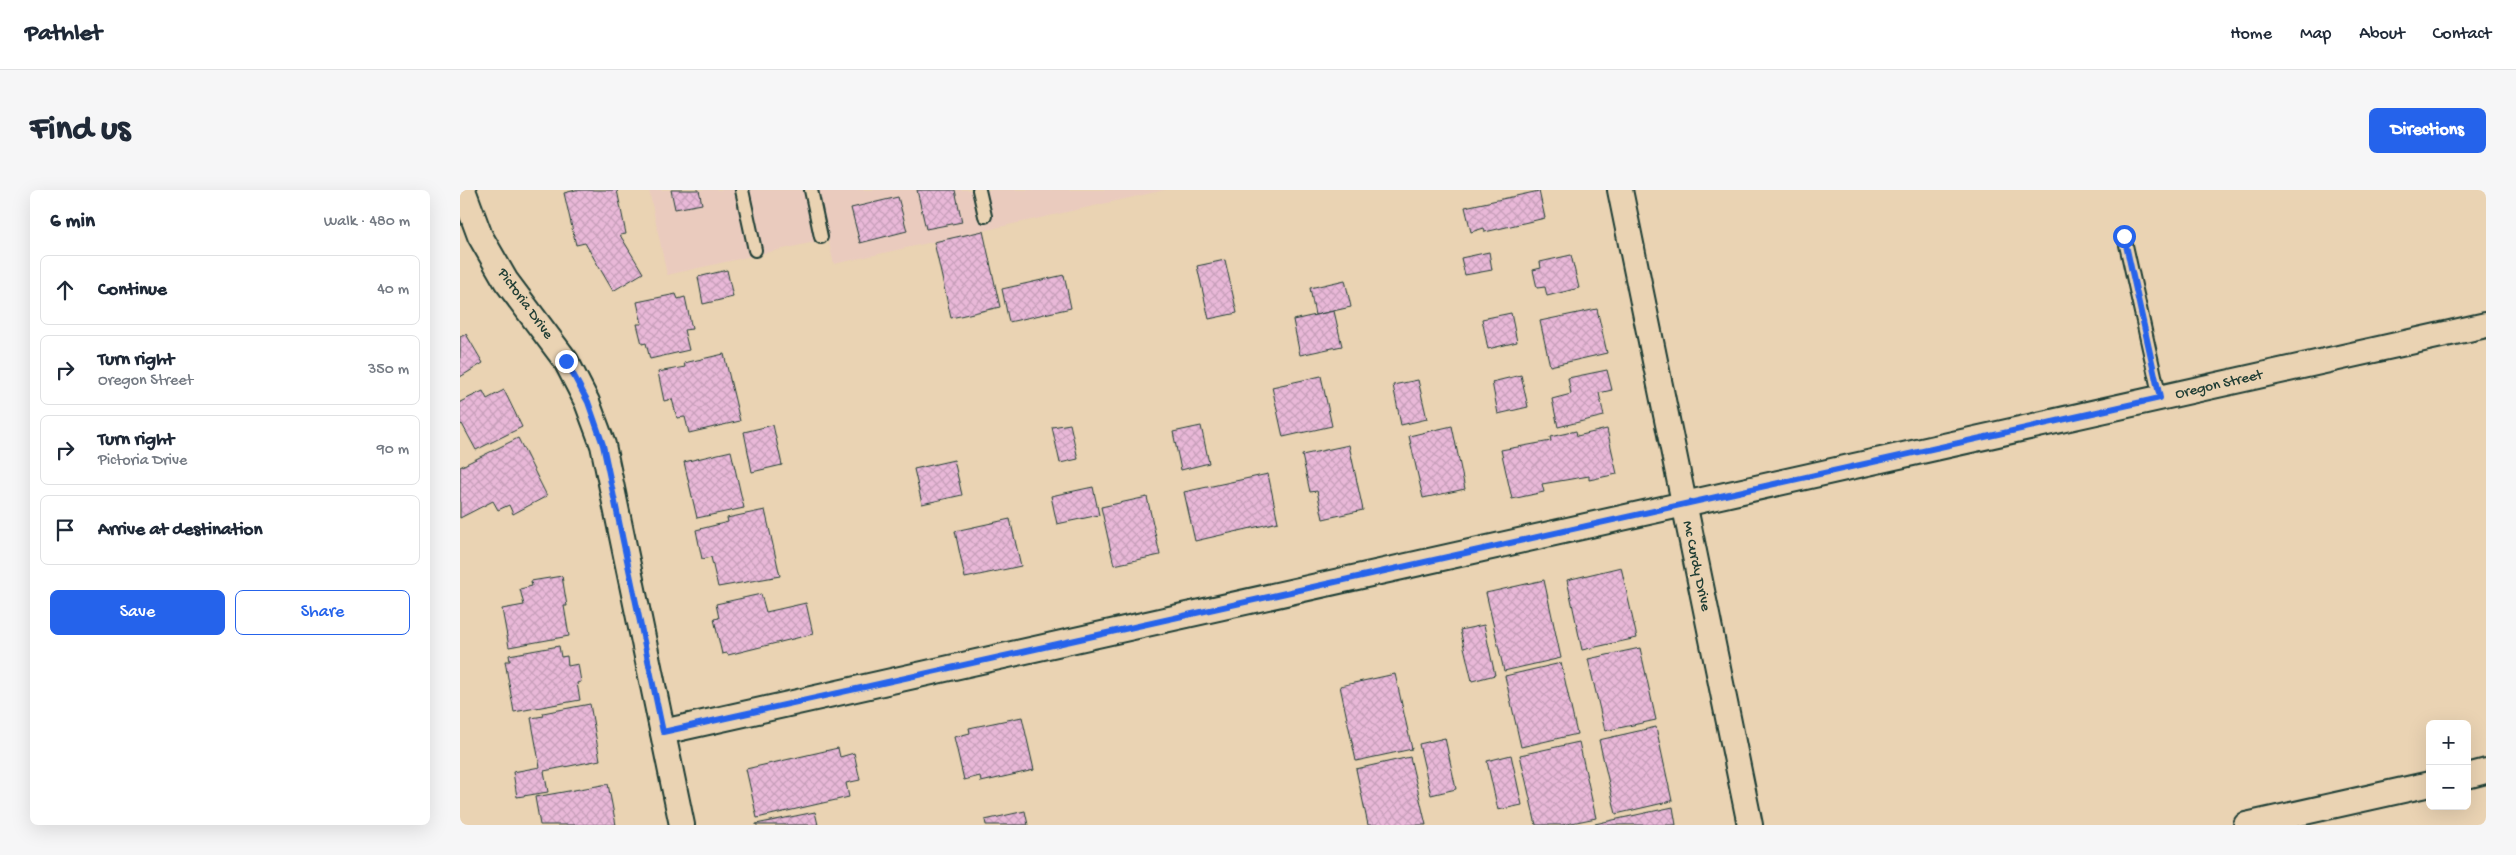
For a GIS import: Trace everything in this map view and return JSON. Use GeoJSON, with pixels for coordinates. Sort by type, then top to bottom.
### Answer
{"type":"FeatureCollection","features":[{"type":"Feature","properties":{"kind":"street","name":"Pictoria Drive"},"geometry":{"type":"LineString","coordinates":[[463,190],[480,236],[506,281],[566,361],[588,402],[603,445],[682,825]]}},
{"type":"Feature","properties":{"kind":"street","name":"Mc Curdy Drive"},"geometry":{"type":"LineString","coordinates":[[1620,190],[1750,825]]}},
{"type":"Feature","properties":{"kind":"street","name":"Oregon Street"},"geometry":{"type":"LineString","coordinates":[[663,732],[2486,325]]}},
{"type":"Feature","properties":{"kind":"street"},"geometry":{"type":"LineString","coordinates":[[2471,775],[2486,771]]}},
{"type":"Feature","properties":{"kind":"street"},"geometry":{"type":"LineString","coordinates":[[2246,825],[2426,785]]}},
{"type":"Feature","properties":{"kind":"lane"},"geometry":{"type":"LineString","coordinates":[[742,190],[755,250]]}},
{"type":"Feature","properties":{"kind":"lane"},"geometry":{"type":"LineString","coordinates":[[811,190],[821,237]]}},
{"type":"Feature","properties":{"kind":"lane"},"geometry":{"type":"LineString","coordinates":[[979,190],[985,216]]}},
{"type":"Feature","properties":{"kind":"lane"},"geometry":{"type":"LineString","coordinates":[[2124,236],[2160,398]]}},
{"type":"Feature","properties":{"kind":"shaded area"},"geometry":{"type":"Polygon","coordinates":[[[649,190],[1165,190],[834,264],[828,239],[667,275],[649,190]]]}},
{"type":"Feature","properties":{"kind":"building"},"geometry":{"type":"Polygon","coordinates":[[[576,190],[617,190],[626,234],[620,235],[643,273],[613,291],[585,243],[576,245],[564,193],[576,190]]]}},
{"type":"Feature","properties":{"kind":"building"},"geometry":{"type":"Polygon","coordinates":[[[671,190],[699,190],[702,204],[675,209],[671,190]]]}},
{"type":"Feature","properties":{"kind":"building"},"geometry":{"type":"Polygon","coordinates":[[[917,190],[955,190],[962,222],[926,229],[917,190]]]}},
{"type":"Feature","properties":{"kind":"building"},"geometry":{"type":"Polygon","coordinates":[[[1539,191],[1545,218],[1485,232],[1484,228],[1471,232],[1465,207],[1539,191]]]}},
{"type":"Feature","properties":{"kind":"building"},"geometry":{"type":"Polygon","coordinates":[[[898,197],[907,231],[860,243],[851,208],[898,197]]]}},
{"type":"Feature","properties":{"kind":"building"},"geometry":{"type":"Polygon","coordinates":[[[983,231],[1000,307],[951,318],[934,242],[983,231]]]}},
{"type":"Feature","properties":{"kind":"building"},"geometry":{"type":"Polygon","coordinates":[[[1489,252],[1492,270],[1465,275],[1461,258],[1489,252]]]}},
{"type":"Feature","properties":{"kind":"building"},"geometry":{"type":"Polygon","coordinates":[[[1571,255],[1579,288],[1547,296],[1545,287],[1537,288],[1533,270],[1541,268],[1540,262],[1571,255]]]}},
{"type":"Feature","properties":{"kind":"building"},"geometry":{"type":"Polygon","coordinates":[[[1225,260],[1237,313],[1209,319],[1197,266],[1225,260]]]}},
{"type":"Feature","properties":{"kind":"building"},"geometry":{"type":"Polygon","coordinates":[[[727,270],[733,297],[703,304],[698,277],[727,270]]]}},
{"type":"Feature","properties":{"kind":"building"},"geometry":{"type":"Polygon","coordinates":[[[1064,275],[1071,308],[1009,322],[1002,289],[1064,275]]]}},
{"type":"Feature","properties":{"kind":"building"},"geometry":{"type":"Polygon","coordinates":[[[1345,280],[1351,307],[1315,315],[1310,288],[1345,280]]]}},
{"type":"Feature","properties":{"kind":"building"},"geometry":{"type":"Polygon","coordinates":[[[676,294],[678,299],[685,297],[692,329],[684,330],[689,350],[650,359],[646,343],[642,344],[637,324],[642,324],[637,302],[676,294]]]}},
{"type":"Feature","properties":{"kind":"building"},"geometry":{"type":"Polygon","coordinates":[[[1597,309],[1607,353],[1550,366],[1540,321],[1597,309]]]}},
{"type":"Feature","properties":{"kind":"building"},"geometry":{"type":"Polygon","coordinates":[[[1334,311],[1342,346],[1300,355],[1293,320],[1334,311]]]}},
{"type":"Feature","properties":{"kind":"building"},"geometry":{"type":"Polygon","coordinates":[[[1511,313],[1517,342],[1488,349],[1482,319],[1511,313]]]}},
{"type":"Feature","properties":{"kind":"building"},"geometry":{"type":"Polygon","coordinates":[[[466,334],[483,363],[460,377],[460,337],[466,334]]]}},
{"type":"Feature","properties":{"kind":"building"},"geometry":{"type":"Polygon","coordinates":[[[724,354],[740,421],[689,433],[685,417],[677,418],[672,399],[664,401],[658,372],[685,367],[684,363],[724,354]]]}},
{"type":"Feature","properties":{"kind":"building"},"geometry":{"type":"Polygon","coordinates":[[[1607,370],[1612,390],[1599,393],[1604,416],[1558,427],[1552,399],[1571,394],[1568,378],[1607,370]]]}},
{"type":"Feature","properties":{"kind":"building"},"geometry":{"type":"Polygon","coordinates":[[[1521,375],[1528,407],[1498,414],[1492,382],[1521,375]]]}},
{"type":"Feature","properties":{"kind":"building"},"geometry":{"type":"Polygon","coordinates":[[[1321,376],[1332,426],[1283,437],[1272,387],[1321,376]]]}},
{"type":"Feature","properties":{"kind":"building"},"geometry":{"type":"Polygon","coordinates":[[[1418,380],[1427,419],[1401,425],[1393,385],[1418,380]]]}},
{"type":"Feature","properties":{"kind":"building"},"geometry":{"type":"Polygon","coordinates":[[[504,390],[522,427],[476,450],[462,424],[460,425],[460,402],[483,391],[487,399],[504,390]]]}},
{"type":"Feature","properties":{"kind":"building"},"geometry":{"type":"Polygon","coordinates":[[[1070,424],[1078,459],[1060,463],[1052,427],[1070,424]]]}},
{"type":"Feature","properties":{"kind":"building"},"geometry":{"type":"Polygon","coordinates":[[[773,425],[782,465],[752,472],[744,432],[773,425]]]}},
{"type":"Feature","properties":{"kind":"building"},"geometry":{"type":"Polygon","coordinates":[[[1201,426],[1209,463],[1181,470],[1173,432],[1201,426]]]}},
{"type":"Feature","properties":{"kind":"building"},"geometry":{"type":"Polygon","coordinates":[[[1452,426],[1465,489],[1423,498],[1409,436],[1452,426]]]}},
{"type":"Feature","properties":{"kind":"building"},"geometry":{"type":"Polygon","coordinates":[[[1607,429],[1617,474],[1589,480],[1589,476],[1542,484],[1544,492],[1512,499],[1501,450],[1551,441],[1550,437],[1576,431],[1577,436],[1607,429]]]}},
{"type":"Feature","properties":{"kind":"building"},"geometry":{"type":"Polygon","coordinates":[[[518,438],[547,496],[513,514],[509,505],[498,510],[493,501],[460,518],[460,467],[518,438]]]}},
{"type":"Feature","properties":{"kind":"building"},"geometry":{"type":"Polygon","coordinates":[[[1349,445],[1363,510],[1323,519],[1317,491],[1310,492],[1302,455],[1349,445]]]}},
{"type":"Feature","properties":{"kind":"building"},"geometry":{"type":"Polygon","coordinates":[[[731,451],[744,508],[697,518],[684,462],[731,451]]]}},
{"type":"Feature","properties":{"kind":"building"},"geometry":{"type":"Polygon","coordinates":[[[954,460],[962,495],[922,504],[914,469],[954,460]]]}},
{"type":"Feature","properties":{"kind":"building"},"geometry":{"type":"Polygon","coordinates":[[[1268,474],[1278,522],[1195,541],[1184,492],[1268,474]]]}},
{"type":"Feature","properties":{"kind":"building"},"geometry":{"type":"Polygon","coordinates":[[[1093,487],[1099,515],[1057,524],[1051,496],[1093,487]]]}},
{"type":"Feature","properties":{"kind":"building"},"geometry":{"type":"Polygon","coordinates":[[[1147,497],[1160,555],[1114,565],[1101,507],[1147,497]]]}},
{"type":"Feature","properties":{"kind":"building"},"geometry":{"type":"Polygon","coordinates":[[[765,510],[780,576],[718,587],[711,557],[702,559],[696,530],[728,522],[727,518],[765,510]]]}},
{"type":"Feature","properties":{"kind":"building"},"geometry":{"type":"Polygon","coordinates":[[[1010,519],[1021,566],[965,578],[955,531],[1010,519]]]}},
{"type":"Feature","properties":{"kind":"building"},"geometry":{"type":"Polygon","coordinates":[[[1621,567],[1637,638],[1582,650],[1567,580],[1621,567]]]}},
{"type":"Feature","properties":{"kind":"building"},"geometry":{"type":"Polygon","coordinates":[[[562,576],[569,636],[509,647],[502,609],[524,605],[520,589],[532,586],[531,581],[562,576]]]}},
{"type":"Feature","properties":{"kind":"building"},"geometry":{"type":"Polygon","coordinates":[[[1544,580],[1561,658],[1504,671],[1486,593],[1544,580]]]}},
{"type":"Feature","properties":{"kind":"building"},"geometry":{"type":"Polygon","coordinates":[[[761,594],[766,612],[806,603],[813,634],[728,655],[727,653],[722,654],[714,619],[719,618],[716,604],[761,594]]]}},
{"type":"Feature","properties":{"kind":"building"},"geometry":{"type":"Polygon","coordinates":[[[1484,625],[1495,675],[1472,681],[1460,630],[1484,625]]]}},
{"type":"Feature","properties":{"kind":"building"},"geometry":{"type":"Polygon","coordinates":[[[559,646],[561,657],[567,656],[568,666],[578,664],[581,682],[577,683],[580,700],[514,712],[505,661],[510,661],[509,655],[559,646]]]}},
{"type":"Feature","properties":{"kind":"building"},"geometry":{"type":"Polygon","coordinates":[[[1640,648],[1656,720],[1605,731],[1588,659],[1640,648]]]}},
{"type":"Feature","properties":{"kind":"building"},"geometry":{"type":"Polygon","coordinates":[[[1561,663],[1577,734],[1521,747],[1505,676],[1561,663]]]}},
{"type":"Feature","properties":{"kind":"building"},"geometry":{"type":"Polygon","coordinates":[[[1395,674],[1412,749],[1356,761],[1340,686],[1395,674]]]}},
{"type":"Feature","properties":{"kind":"building"},"geometry":{"type":"Polygon","coordinates":[[[590,704],[600,760],[544,771],[548,792],[517,797],[513,772],[540,767],[531,718],[544,716],[543,713],[590,704]]]}},
{"type":"Feature","properties":{"kind":"building"},"geometry":{"type":"Polygon","coordinates":[[[1022,717],[1034,770],[981,782],[980,776],[964,780],[954,737],[970,733],[969,728],[1022,717]]]}},
{"type":"Feature","properties":{"kind":"building"},"geometry":{"type":"Polygon","coordinates":[[[1656,727],[1672,801],[1616,814],[1599,740],[1656,727]]]}},
{"type":"Feature","properties":{"kind":"building"},"geometry":{"type":"Polygon","coordinates":[[[1445,738],[1456,789],[1431,795],[1419,744],[1445,738]]]}},
{"type":"Feature","properties":{"kind":"building"},"geometry":{"type":"Polygon","coordinates":[[[1579,742],[1596,818],[1562,825],[1536,825],[1520,755],[1579,742]]]}},
{"type":"Feature","properties":{"kind":"building"},"geometry":{"type":"Polygon","coordinates":[[[838,748],[840,757],[854,753],[860,780],[846,783],[849,797],[757,818],[746,769],[838,748]]]}},
{"type":"Feature","properties":{"kind":"building"},"geometry":{"type":"Polygon","coordinates":[[[1511,755],[1522,805],[1498,810],[1487,761],[1511,755]]]}},
{"type":"Feature","properties":{"kind":"building"},"geometry":{"type":"Polygon","coordinates":[[[1410,757],[1426,825],[1368,825],[1356,769],[1410,757]]]}},
{"type":"Feature","properties":{"kind":"building"},"geometry":{"type":"Polygon","coordinates":[[[608,784],[616,825],[540,825],[535,797],[608,784]]]}},
{"type":"Feature","properties":{"kind":"building"},"geometry":{"type":"Polygon","coordinates":[[[1673,807],[1676,825],[1590,825],[1673,807]]]}},
{"type":"Feature","properties":{"kind":"building"},"geometry":{"type":"Polygon","coordinates":[[[1025,811],[1028,825],[986,825],[985,820],[1025,811]]]}},
{"type":"Feature","properties":{"kind":"building"},"geometry":{"type":"Polygon","coordinates":[[[815,812],[818,825],[756,825],[756,824],[815,812]]]}},
{"type":"Feature","properties":{"kind":"route"},"geometry":{"type":"LineString","coordinates":[[566,361],[588,402],[603,445],[663,732],[2160,398],[2124,236]]}}]}
